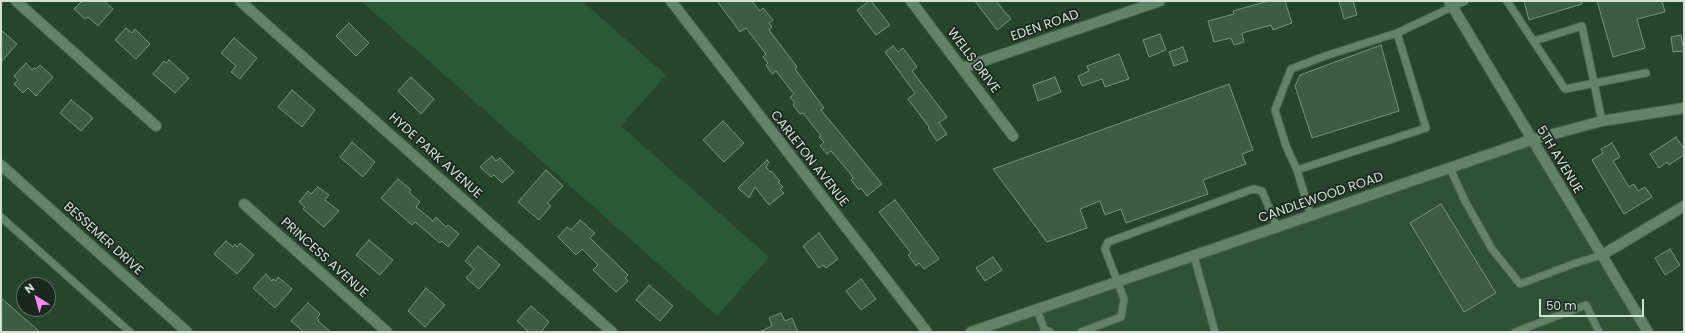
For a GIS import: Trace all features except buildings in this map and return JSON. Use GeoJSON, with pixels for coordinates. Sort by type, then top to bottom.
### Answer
{"type":"FeatureCollection","features":[{"type":"Feature","properties":{"kind":"street"},"geometry":{"type":"LineString","coordinates":[[16,1],[156,126]]}},
{"type":"Feature","properties":{"kind":"street","name":"HYDE PARK AVENUE"},"geometry":{"type":"LineString","coordinates":[[240,1],[612,332]]}},
{"type":"Feature","properties":{"kind":"street","name":"CARLETON AVENUE"},"geometry":{"type":"LineString","coordinates":[[671,1],[927,332]]}},
{"type":"Feature","properties":{"kind":"street","name":"EDEN ROAD"},"geometry":{"type":"LineString","coordinates":[[962,68],[1160,1]]}},
{"type":"Feature","properties":{"kind":"street","name":"WELLS DRIVE"},"geometry":{"type":"LineString","coordinates":[[914,2],[1013,136]]}},
{"type":"Feature","properties":{"kind":"street","name":"5TH AVENUE"},"geometry":{"type":"LineString","coordinates":[[1451,4],[1531,140],[1648,332]]}},
{"type":"Feature","properties":{"kind":"street","name":"CANDLEWOOD ROAD"},"geometry":{"type":"LineString","coordinates":[[977,331],[1037,309],[1531,140],[1602,121],[1684,108]]}},
{"type":"Feature","properties":{"kind":"street","name":"BESSEMER DRIVE"},"geometry":{"type":"LineString","coordinates":[[1,165],[187,332]]}},
{"type":"Feature","properties":{"kind":"street","name":"PRINCESS AVENUE"},"geometry":{"type":"LineString","coordinates":[[244,204],[387,332]]}},
{"type":"Feature","properties":{"kind":"street"},"geometry":{"type":"LineString","coordinates":[[1602,255],[1684,206]]}},
{"type":"Feature","properties":{"kind":"lane"},"geometry":{"type":"LineString","coordinates":[[1311,216],[1297,170],[1286,146],[1275,110],[1291,69],[1325,56],[1397,33],[1451,4],[1465,1]]}},
{"type":"Feature","properties":{"kind":"lane"},"geometry":{"type":"LineString","coordinates":[[1508,1],[1564,89],[1646,73]]}},
{"type":"Feature","properties":{"kind":"lane"},"geometry":{"type":"LineString","coordinates":[[1534,41],[1582,26],[1602,121]]}},
{"type":"Feature","properties":{"kind":"lane"},"geometry":{"type":"LineString","coordinates":[[1297,170],[1426,128],[1397,33]]}},
{"type":"Feature","properties":{"kind":"lane"},"geometry":{"type":"LineString","coordinates":[[1450,168],[1492,249],[1520,284],[1602,255]]}},
{"type":"Feature","properties":{"kind":"lane"},"geometry":{"type":"LineString","coordinates":[[1081,332],[1122,316],[1124,299],[1105,249],[1108,242],[1254,189],[1262,191],[1277,227]]}},
{"type":"Feature","properties":{"kind":"lane"},"geometry":{"type":"LineString","coordinates":[[1,217],[130,332]]}},
{"type":"Feature","properties":{"kind":"lane"},"geometry":{"type":"LineString","coordinates":[[1194,256],[1215,332]]}},
{"type":"Feature","properties":{"kind":"lane"},"geometry":{"type":"LineString","coordinates":[[1515,332],[1586,305],[1599,332]]}},
{"type":"Feature","properties":{"kind":"lane"},"geometry":{"type":"LineString","coordinates":[[1037,309],[1044,329],[1050,332]]}},
{"type":"Feature","properties":{"kind":"shaded area"},"geometry":{"type":"Polygon","coordinates":[[[361,1],[582,1],[666,75],[621,126],[769,257],[717,316],[361,1]]]}},
{"type":"Feature","properties":{"kind":"shaded area"},"geometry":{"type":"Polygon","coordinates":[[[1531,140],[1648,332],[971,332],[1531,140]]]}}]}
